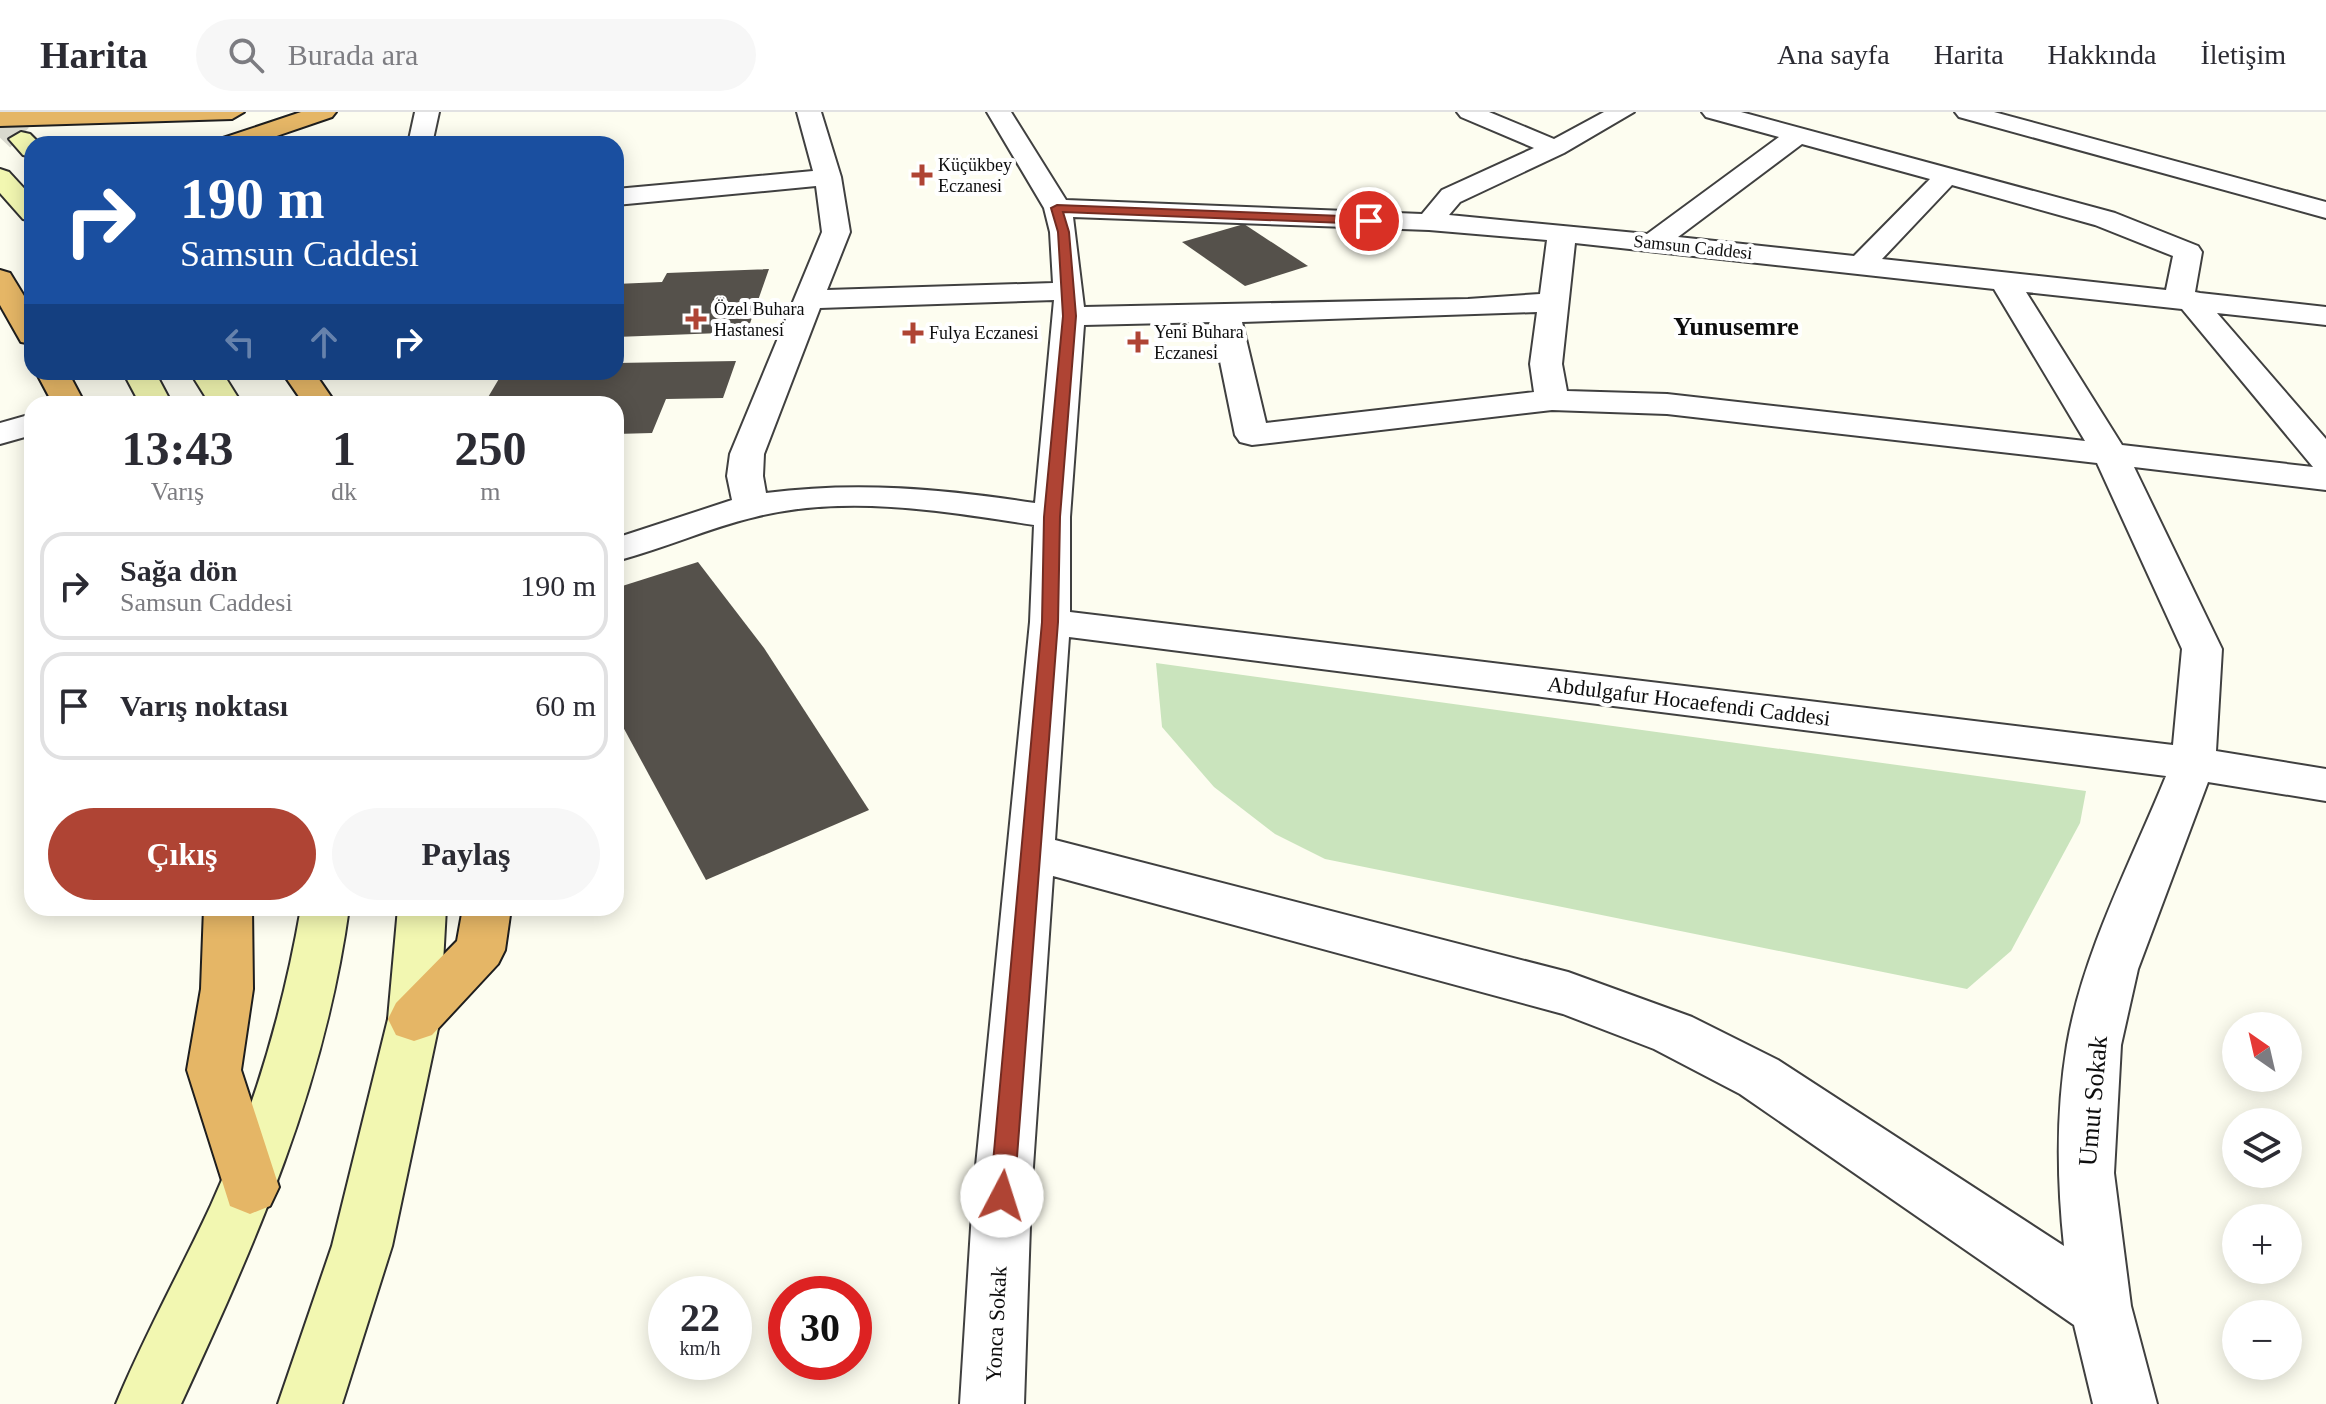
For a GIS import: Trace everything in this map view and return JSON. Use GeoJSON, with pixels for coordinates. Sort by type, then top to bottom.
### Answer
{"type":"FeatureCollection","features":[{"type":"Feature","properties":{"kind":"highway"},"geometry":{"type":"LineString","coordinates":[[0,119],[232,112]]}},
{"type":"Feature","properties":{"kind":"highway"},"geometry":{"type":"LineString","coordinates":[[253,136],[324,112]]}},
{"type":"Feature","properties":{"kind":"highway"},"geometry":{"type":"LineString","coordinates":[[87,115],[106,136]]}},
{"type":"Feature","properties":{"kind":"highway"},"geometry":{"type":"LineString","coordinates":[[0,279],[24,321]]}},
{"type":"Feature","properties":{"kind":"highway"},"geometry":{"type":"LineString","coordinates":[[228,916],[227,989],[214,1070],[250,1187]]}},
{"type":"Feature","properties":{"kind":"highway"},"geometry":{"type":"LineString","coordinates":[[414,1019],[480,950],[486,916]]}},
{"type":"Feature","properties":{"kind":"main road"},"geometry":{"type":"LineString","coordinates":[[0,177],[24,204]]}},
{"type":"Feature","properties":{"kind":"main road"},"geometry":{"type":"LineString","coordinates":[[148,1404],[250,1187],[295,1062],[319,960],[324,916]]}},
{"type":"Feature","properties":{"kind":"main road"},"geometry":{"type":"LineString","coordinates":[[310,1404],[362,1246],[414,1019],[421,916]]}},
{"type":"Feature","properties":{"kind":"street"},"geometry":{"type":"LineString","coordinates":[[422,136],[427,112]]}},
{"type":"Feature","properties":{"kind":"street"},"geometry":{"type":"LineString","coordinates":[[751,506],[745,476],[747,454],[836,232],[828,177],[809,112]]}},
{"type":"Feature","properties":{"kind":"street","name":"Yonca Sokak"},"geometry":{"type":"LineString","coordinates":[[992,1404],[1002,1196],[1050,622],[1052,517],[1070,304],[1064,232],[1057,208],[999,112]]}},
{"type":"Feature","properties":{"kind":"street"},"geometry":{"type":"LineString","coordinates":[[1469,112],[1555,148]]}},
{"type":"Feature","properties":{"kind":"street"},"geometry":{"type":"LineString","coordinates":[[1429,222],[1451,196],[1555,148],[1622,112]]}},
{"type":"Feature","properties":{"kind":"street"},"geometry":{"type":"LineString","coordinates":[[1714,112],[1945,178],[2105,219],[2188,252],[2184,298],[2326,461]]}},
{"type":"Feature","properties":{"kind":"street"},"geometry":{"type":"LineString","coordinates":[[2043,112],[2326,188]]}},
{"type":"Feature","properties":{"kind":"street"},"geometry":{"type":"LineString","coordinates":[[1956,113],[2068,139],[2326,210]]}},
{"type":"Feature","properties":{"kind":"street"},"geometry":{"type":"LineString","coordinates":[[1654,242],[1797,136]]}},
{"type":"Feature","properties":{"kind":"street"},"geometry":{"type":"LineString","coordinates":[[624,196],[828,177]]}},
{"type":"Feature","properties":{"kind":"street"},"geometry":{"type":"LineString","coordinates":[[1860,266],[1945,178]]}},
{"type":"Feature","properties":{"kind":"street","name":"Samsun Caddesi"},"geometry":{"type":"LineString","coordinates":[[1057,208],[1429,222],[1562,233],[2005,282],[2184,298],[2326,316]]}},
{"type":"Feature","properties":{"kind":"street"},"geometry":{"type":"LineString","coordinates":[[1552,400],[1546,364],[1548,330],[1556,302],[1562,233]]}},
{"type":"Feature","properties":{"kind":"street","name":"Umut Sokak"},"geometry":{"type":"LineString","coordinates":[[2005,282],[2110,454],[2202,649],[2193,763],[2113,969],[2094,1045],[2085,1173],[2100,1306],[2125,1404]]}},
{"type":"Feature","properties":{"kind":"street"},"geometry":{"type":"LineString","coordinates":[[808,300],[1070,304],[1225,314],[1468,308],[1556,302]]}},
{"type":"Feature","properties":{"kind":"street"},"geometry":{"type":"LineString","coordinates":[[1225,314],[1252,435],[1552,400],[1667,404],[2326,479]]}},
{"type":"Feature","properties":{"kind":"street"},"geometry":{"type":"LineString","coordinates":[[0,434],[24,426]]}},
{"type":"Feature","properties":{"kind":"street"},"geometry":{"type":"LineString","coordinates":[[624,547],[751,506],[818,497],[873,495],[945,501],[1052,517]]}},
{"type":"Feature","properties":{"kind":"street","name":"Abdulgafur Hocaefendi Caddesi"},"geometry":{"type":"LineString","coordinates":[[1050,622],[2193,763],[2326,785]]}},
{"type":"Feature","properties":{"kind":"street"},"geometry":{"type":"LineString","coordinates":[[1030,852],[1568,994],[1673,1033],[1759,1077],[2100,1306]]}},
{"type":"Feature","properties":{"kind":"green space"},"geometry":{"type":"Polygon","coordinates":[[[1156,663],[2086,791],[2080,823],[2011,951],[1967,989],[1325,859],[1275,834],[1214,787],[1162,727],[1156,663]]]}},
{"type":"Feature","properties":{"kind":"building"},"geometry":{"type":"Polygon","coordinates":[[[1244,224],[1308,266],[1245,286],[1182,242],[1244,224]]]}},
{"type":"Feature","properties":{"kind":"building"},"geometry":{"type":"Polygon","coordinates":[[[769,269],[747,332],[624,337],[624,284],[662,282],[667,273],[769,269]]]}},
{"type":"Feature","properties":{"kind":"building"},"geometry":{"type":"Polygon","coordinates":[[[736,361],[723,398],[666,399],[652,433],[624,434],[624,396],[489,396],[498,380],[624,380],[624,363],[736,361]]]}},
{"type":"Feature","properties":{"kind":"building"},"geometry":{"type":"Polygon","coordinates":[[[698,562],[764,648],[869,810],[706,880],[624,729],[624,585],[698,562]]]}},
{"type":"Feature","properties":{"kind":"tunnel"},"geometry":{"type":"LineString","coordinates":[[0,119],[21,139]]}},
{"type":"Feature","properties":{"kind":"place","name":"Küçükbey Eczanesi"},"geometry":{"type":"Point","coordinates":[922,175]}},
{"type":"Feature","properties":{"kind":"place","name":"Özel Buhara Hastanesi"},"geometry":{"type":"Point","coordinates":[696,319]}},
{"type":"Feature","properties":{"kind":"place","name":"Fulya Eczanesi"},"geometry":{"type":"Point","coordinates":[913,333]}},
{"type":"Feature","properties":{"kind":"place","name":"Yeni Buhara Eczanesi"},"geometry":{"type":"Point","coordinates":[1138,342]}},
{"type":"Feature","properties":{"kind":"district","name":"Yunusemre"},"geometry":{"type":"Point","coordinates":[1736,326]}},
{"type":"Feature","properties":{"kind":"route"},"geometry":{"type":"LineString","coordinates":[[1002,1196],[1050,622],[1052,517],[1070,316],[1064,232],[1057,208],[1369,221]]}}]}
